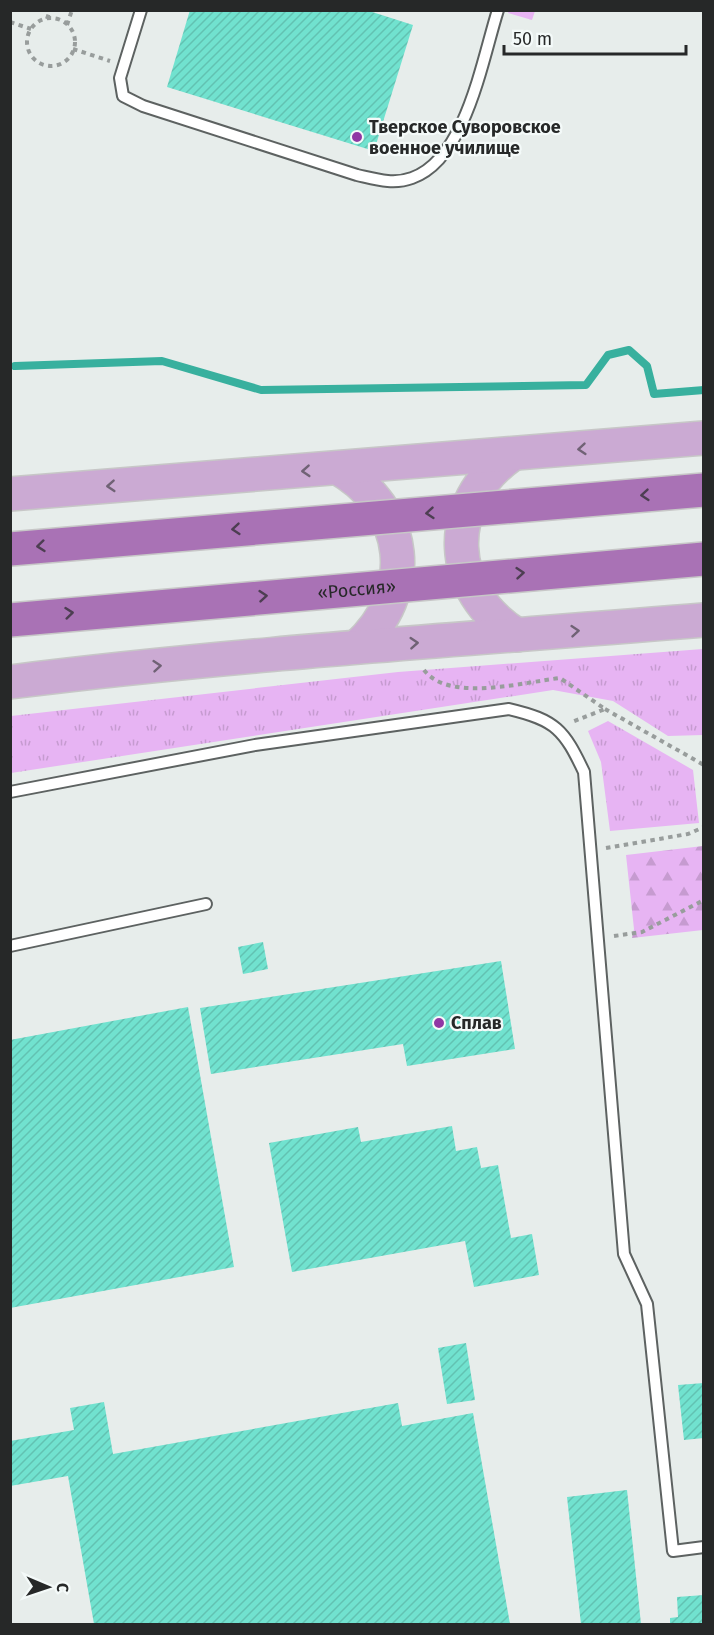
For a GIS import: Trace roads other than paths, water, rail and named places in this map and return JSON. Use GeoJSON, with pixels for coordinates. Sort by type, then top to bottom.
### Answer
{"type":"FeatureCollection","features":[{"type":"Feature","properties":{"kind":"highway"},"geometry":{"type":"LineString","coordinates":[[10,549],[704,490]]}},
{"type":"Feature","properties":{"kind":"highway","name":"«Россия»"},"geometry":{"type":"LineString","coordinates":[[10,620],[704,559]]}},
{"type":"Feature","properties":{"kind":"main road"},"geometry":{"type":"LineString","coordinates":[[10,494],[704,438]]}},
{"type":"Feature","properties":{"kind":"main road"},"geometry":{"type":"LineString","coordinates":[[511,455],[487,475],[470,501],[461,547],[467,578],[481,605],[503,627],[517,635]]}},
{"type":"Feature","properties":{"kind":"main road"},"geometry":{"type":"LineString","coordinates":[[338,468],[363,485],[383,509],[397,552],[396,583],[386,612],[373,631],[357,647]]}},
{"type":"Feature","properties":{"kind":"main road"},"geometry":{"type":"LineString","coordinates":[[10,682],[99,671],[357,647],[704,620]]}},
{"type":"Feature","properties":{"kind":"lane"},"geometry":{"type":"LineString","coordinates":[[141,10],[120,78],[123,96],[143,106],[357,175],[387,182],[410,179],[430,169],[450,147],[467,109],[498,10]]}},
{"type":"Feature","properties":{"kind":"lane"},"geometry":{"type":"LineString","coordinates":[[10,792],[255,745],[509,709],[537,716],[558,728],[573,748],[584,772],[624,1254],[646,1304],[673,1551],[704,1547]]}},
{"type":"Feature","properties":{"kind":"lane"},"geometry":{"type":"LineString","coordinates":[[10,946],[206,904]]}},
{"type":"Feature","properties":{"kind":"waterway"},"geometry":{"type":"LineString","coordinates":[[15,366],[162,361],[261,390],[586,385],[608,355],[629,350],[647,366],[654,394],[704,390]]}},
{"type":"Feature","properties":{"kind":"place","name":"Тверское Суворовское военное училище"},"geometry":{"type":"Point","coordinates":[357,137]}},
{"type":"Feature","properties":{"kind":"place","name":"Сплав"},"geometry":{"type":"Point","coordinates":[439,1023]}}]}
